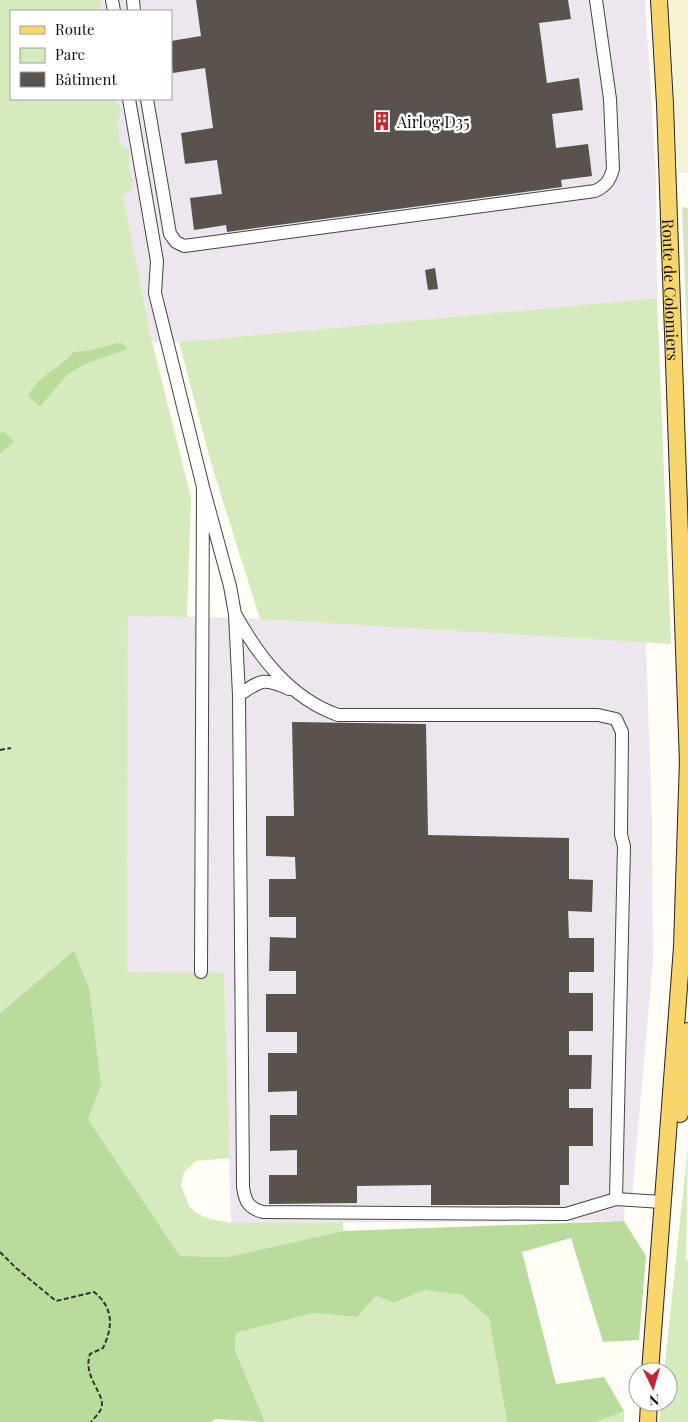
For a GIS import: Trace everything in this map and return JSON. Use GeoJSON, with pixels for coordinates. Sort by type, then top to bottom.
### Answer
{"type":"FeatureCollection","features":[{"type":"Feature","properties":{"kind":"main road","name":"Route de Colomiers"},"geometry":{"type":"LineString","coordinates":[[659,0],[666,112],[688,764]]}},
{"type":"Feature","properties":{"kind":"main road","name":"Route de Colomiers"},"geometry":{"type":"LineString","coordinates":[[653,1362],[662,1202],[683,1012],[682,947],[688,760]]}},
{"type":"Feature","properties":{"kind":"main road"},"geometry":{"type":"LineString","coordinates":[[653,1362],[688,1031]]}},
{"type":"Feature","properties":{"kind":"street"},"geometry":{"type":"LineString","coordinates":[[147,100],[170,234],[176,242],[184,246],[595,191],[605,186],[611,177],[613,169],[610,100],[596,0]]}},
{"type":"Feature","properties":{"kind":"street"},"geometry":{"type":"LineString","coordinates":[[129,100],[157,261],[155,293],[203,487],[230,586],[235,614],[239,695],[242,1177],[246,1202],[253,1210],[263,1212],[566,1214],[616,1199],[662,1202]]}},
{"type":"Feature","properties":{"kind":"street"},"geometry":{"type":"LineString","coordinates":[[157,261],[170,234]]}},
{"type":"Feature","properties":{"kind":"street"},"geometry":{"type":"LineString","coordinates":[[201,972],[203,487]]}},
{"type":"Feature","properties":{"kind":"street"},"geometry":{"type":"LineString","coordinates":[[235,614],[256,650],[300,695]]}},
{"type":"Feature","properties":{"kind":"street"},"geometry":{"type":"LineString","coordinates":[[239,695],[258,682],[270,680],[323,709],[338,714],[598,715],[616,719],[622,732],[621,835],[624,846],[616,1199]]}},
{"type":"Feature","properties":{"kind":"street"},"geometry":{"type":"LineString","coordinates":[[683,1012],[688,1031]]}},
{"type":"Feature","properties":{"kind":"path"},"geometry":{"type":"LineString","coordinates":[[0,750],[11,748]]}},
{"type":"Feature","properties":{"kind":"path"},"geometry":{"type":"LineString","coordinates":[[0,1252],[16,1268],[56,1301],[94,1292],[102,1298],[111,1315],[110,1334],[103,1348],[90,1354],[87,1363],[88,1374],[102,1399],[101,1409],[91,1422]]}},
{"type":"Feature","properties":{"kind":"shaded area"},"geometry":{"type":"Polygon","coordinates":[[[85,0],[645,0],[656,174],[657,298],[179,342],[152,342],[104,100],[172,100],[172,10],[87,10],[85,0]]]}},
{"type":"Feature","properties":{"kind":"shaded area"},"geometry":{"type":"Polygon","coordinates":[[[669,0],[688,0],[688,173],[678,173],[669,0]]]}},
{"type":"Feature","properties":{"kind":"shaded area"},"geometry":{"type":"Polygon","coordinates":[[[128,615],[247,618],[646,642],[652,822],[653,961],[631,1207],[625,1207],[624,1221],[231,1223],[224,973],[127,973],[128,615]]]}},
{"type":"Feature","properties":{"kind":"green space"},"geometry":{"type":"Polygon","coordinates":[[[0,0],[102,0],[99,10],[10,10],[10,100],[115,100],[121,109],[118,124],[119,142],[129,151],[129,171],[133,180],[131,190],[123,195],[152,342],[191,498],[187,617],[128,616],[127,972],[224,973],[230,1158],[196,1161],[184,1172],[181,1185],[189,1206],[196,1213],[210,1219],[231,1223],[343,1222],[343,1231],[227,1257],[180,1256],[88,1119],[101,1086],[74,952],[0,1013],[0,454],[13,442],[4,431],[0,433],[0,0]],[[116,343],[91,350],[73,352],[37,383],[28,396],[40,407],[68,374],[86,364],[127,349],[116,343]]]}},
{"type":"Feature","properties":{"kind":"green space"},"geometry":{"type":"Polygon","coordinates":[[[682,207],[688,208],[688,365],[682,207]]]}},
{"type":"Feature","properties":{"kind":"green space"},"geometry":{"type":"Polygon","coordinates":[[[657,298],[671,644],[260,619],[211,463],[179,342],[657,298]]]}},
{"type":"Feature","properties":{"kind":"green space"},"geometry":{"type":"Polygon","coordinates":[[[122,343],[127,349],[86,364],[68,374],[40,407],[28,396],[42,378],[73,352],[91,350],[122,343]]]}},
{"type":"Feature","properties":{"kind":"green space"},"geometry":{"type":"Polygon","coordinates":[[[4,431],[14,442],[0,454],[0,433],[4,431]]]}},
{"type":"Feature","properties":{"kind":"green space"},"geometry":{"type":"Polygon","coordinates":[[[74,951],[89,988],[101,1086],[88,1119],[180,1256],[227,1257],[343,1231],[624,1221],[646,1256],[639,1340],[603,1342],[571,1238],[522,1252],[556,1384],[604,1377],[624,1411],[596,1422],[507,1422],[489,1318],[462,1295],[424,1290],[394,1303],[376,1296],[357,1317],[314,1313],[236,1333],[235,1350],[265,1422],[215,1419],[211,1422],[0,1422],[0,1013],[74,951]]]}},
{"type":"Feature","properties":{"kind":"green space"},"geometry":{"type":"Polygon","coordinates":[[[688,1146],[686,1260],[688,1261],[688,1422],[659,1422],[660,1412],[678,1412],[678,1362],[665,1362],[688,1146]]]}},
{"type":"Feature","properties":{"kind":"green space"},"geometry":{"type":"Polygon","coordinates":[[[424,1290],[462,1295],[489,1318],[507,1422],[265,1422],[235,1350],[236,1333],[314,1313],[357,1317],[376,1296],[394,1303],[424,1290]]]}},
{"type":"Feature","properties":{"kind":"green space"},"geometry":{"type":"Polygon","coordinates":[[[624,1411],[624,1422],[596,1422],[624,1411]]]}},
{"type":"Feature","properties":{"kind":"building","name":"Airlog D35"},"geometry":{"type":"Polygon","coordinates":[[[196,0],[568,0],[571,19],[539,23],[547,83],[579,78],[583,110],[552,114],[556,148],[588,144],[592,176],[561,180],[562,187],[227,232],[226,225],[194,230],[190,198],[222,194],[217,160],[185,164],[181,133],[213,128],[205,68],[173,73],[172,41],[201,36],[196,0]]]}},
{"type":"Feature","properties":{"kind":"building"},"geometry":{"type":"Polygon","coordinates":[[[435,268],[438,289],[428,290],[425,270],[435,268]]]}},
{"type":"Feature","properties":{"kind":"building"},"geometry":{"type":"Polygon","coordinates":[[[292,722],[426,724],[428,835],[569,838],[569,879],[593,880],[592,912],[568,911],[569,938],[594,938],[594,972],[569,972],[569,993],[593,993],[593,1031],[569,1031],[569,1055],[592,1055],[591,1089],[569,1089],[569,1108],[593,1108],[593,1146],[569,1146],[569,1185],[560,1185],[560,1205],[431,1205],[431,1185],[357,1186],[357,1203],[269,1204],[269,1175],[297,1175],[297,1150],[270,1151],[270,1115],[297,1115],[297,1091],[268,1092],[268,1053],[297,1053],[297,1032],[266,1032],[266,994],[296,994],[296,971],[269,971],[270,937],[296,938],[296,917],[269,917],[269,879],[296,879],[295,857],[266,856],[266,816],[294,816],[292,722]]]}},
{"type":"Feature","properties":{"kind":"place","name":"Airlog D35"},"geometry":{"type":"Point","coordinates":[382,121]}}]}
